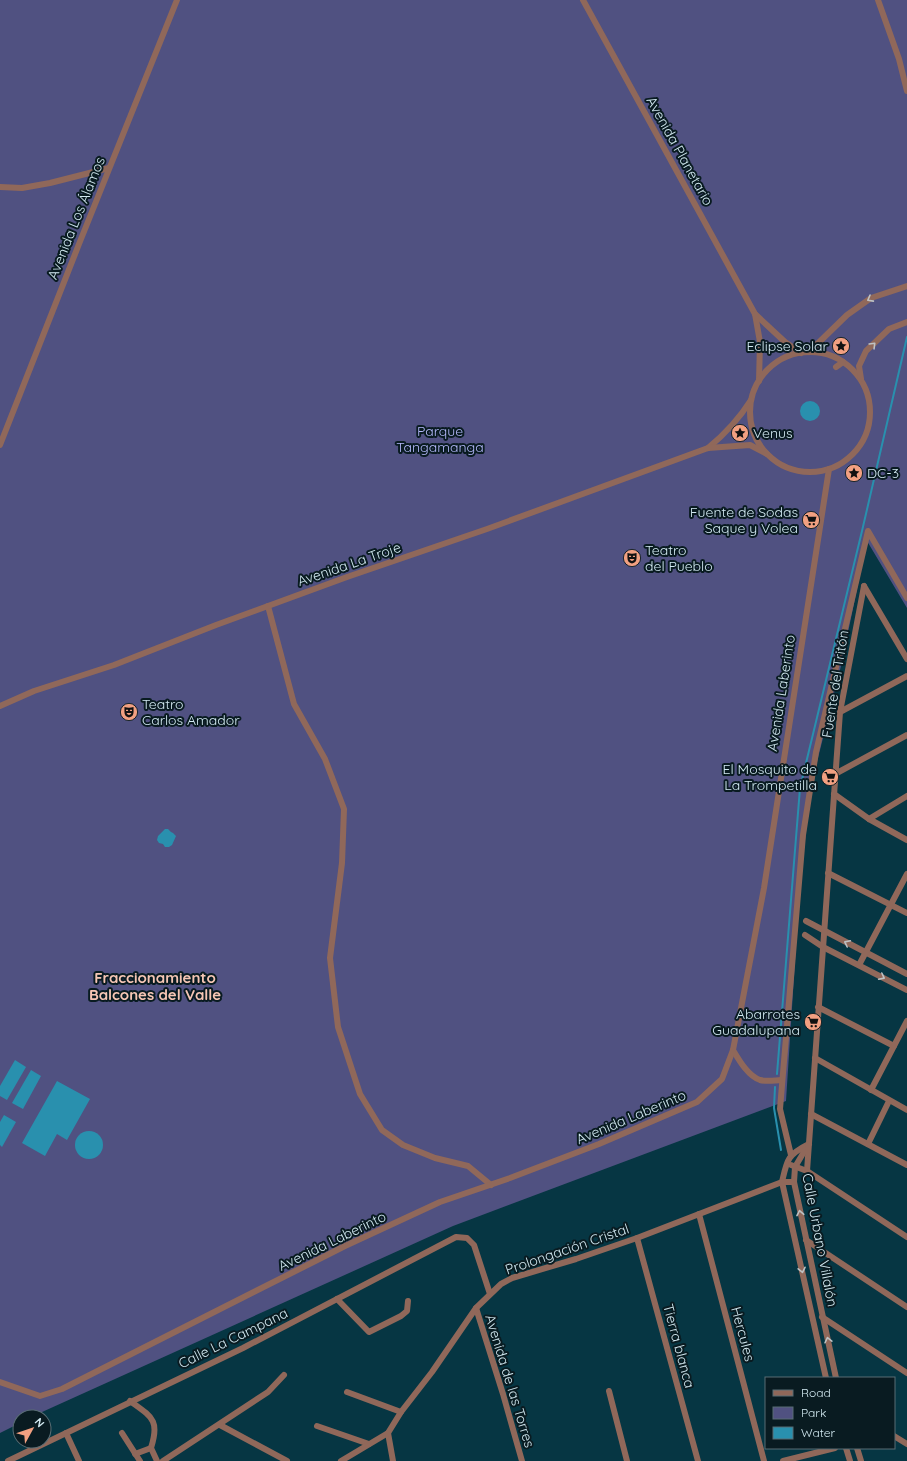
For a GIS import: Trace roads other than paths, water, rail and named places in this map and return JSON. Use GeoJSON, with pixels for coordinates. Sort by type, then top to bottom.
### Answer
{"type":"FeatureCollection","features":[{"type":"Feature","properties":{"kind":"street","name":"Avenida Los Álamos"},"geometry":{"type":"LineString","coordinates":[[0,445],[177,0]]}},
{"type":"Feature","properties":{"kind":"street","name":"Avenida Planetario"},"geometry":{"type":"LineString","coordinates":[[583,0],[755,314],[785,342],[801,353]]}},
{"type":"Feature","properties":{"kind":"street"},"geometry":{"type":"LineString","coordinates":[[878,0],[899,59],[907,91]]}},
{"type":"Feature","properties":{"kind":"street"},"geometry":{"type":"LineString","coordinates":[[0,187],[22,188],[50,183],[109,168]]}},
{"type":"Feature","properties":{"kind":"street"},"geometry":{"type":"LineString","coordinates":[[810,352],[847,315],[871,298],[907,286]]}},
{"type":"Feature","properties":{"kind":"street","name":"Avenida Planetario"},"geometry":{"type":"LineString","coordinates":[[755,314],[760,342],[759,380]]}},
{"type":"Feature","properties":{"kind":"street"},"geometry":{"type":"LineString","coordinates":[[861,379],[847,364],[829,355],[810,352],[790,355],[772,365],[759,380],[752,399],[751,419],[756,438],[767,454],[783,465],[802,471],[821,471],[840,465],[855,453],[866,436],[870,417],[869,398],[861,379],[859,366],[866,351],[888,329],[907,322]]}},
{"type":"Feature","properties":{"kind":"street"},"geometry":{"type":"LineString","coordinates":[[836,367],[843,362]]}},
{"type":"Feature","properties":{"kind":"street","name":"Avenida La Troje"},"geometry":{"type":"LineString","coordinates":[[708,448],[726,434],[752,399]]}},
{"type":"Feature","properties":{"kind":"street","name":"Avenida La Troje"},"geometry":{"type":"LineString","coordinates":[[0,706],[34,691],[114,665],[347,577],[487,529],[708,448],[733,445],[750,445],[767,454]]}},
{"type":"Feature","properties":{"kind":"street","name":"Avenida Laberinto"},"geometry":{"type":"LineString","coordinates":[[0,1382],[40,1396],[62,1388],[352,1243],[440,1202],[491,1185],[599,1144],[697,1102],[722,1079],[733,1050],[764,888],[774,813],[829,469]]}},
{"type":"Feature","properties":{"kind":"street"},"geometry":{"type":"LineString","coordinates":[[791,1155],[780,1109],[802,835],[808,792],[816,752],[868,531],[907,598]]}},
{"type":"Feature","properties":{"kind":"street","name":"Fuente del Tritón"},"geometry":{"type":"LineString","coordinates":[[807,1171],[840,712],[864,586],[907,659]]}},
{"type":"Feature","properties":{"kind":"street"},"geometry":{"type":"LineString","coordinates":[[268,606],[294,704],[325,759],[344,809],[342,863],[330,958],[338,1027],[360,1094],[382,1130],[403,1144],[435,1158],[468,1166],[491,1185]]}},
{"type":"Feature","properties":{"kind":"street"},"geometry":{"type":"LineString","coordinates":[[840,712],[907,676]]}},
{"type":"Feature","properties":{"kind":"street"},"geometry":{"type":"LineString","coordinates":[[835,774],[907,735]]}},
{"type":"Feature","properties":{"kind":"street"},"geometry":{"type":"LineString","coordinates":[[834,794],[869,819],[907,840]]}},
{"type":"Feature","properties":{"kind":"street"},"geometry":{"type":"LineString","coordinates":[[869,819],[907,796]]}},
{"type":"Feature","properties":{"kind":"street"},"geometry":{"type":"LineString","coordinates":[[828,873],[907,913]]}},
{"type":"Feature","properties":{"kind":"street"},"geometry":{"type":"LineString","coordinates":[[859,965],[907,874]]}},
{"type":"Feature","properties":{"kind":"street"},"geometry":{"type":"LineString","coordinates":[[806,921],[907,974]]}},
{"type":"Feature","properties":{"kind":"street"},"geometry":{"type":"LineString","coordinates":[[805,936],[823,947],[907,990]]}},
{"type":"Feature","properties":{"kind":"street"},"geometry":{"type":"LineString","coordinates":[[818,1007],[894,1046]]}},
{"type":"Feature","properties":{"kind":"street"},"geometry":{"type":"LineString","coordinates":[[871,1090],[907,1021]]}},
{"type":"Feature","properties":{"kind":"street"},"geometry":{"type":"LineString","coordinates":[[733,1050],[754,1077],[761,1080],[782,1080]]}},
{"type":"Feature","properties":{"kind":"street"},"geometry":{"type":"LineString","coordinates":[[815,1058],[907,1110]]}},
{"type":"Feature","properties":{"kind":"street"},"geometry":{"type":"LineString","coordinates":[[868,1144],[889,1101]]}},
{"type":"Feature","properties":{"kind":"street"},"geometry":{"type":"LineString","coordinates":[[811,1114],[907,1165]]}},
{"type":"Feature","properties":{"kind":"street","name":"Calle Urbano Villalón"},"geometry":{"type":"LineString","coordinates":[[808,1144],[798,1149],[791,1155],[786,1163],[782,1182],[826,1377]]}},
{"type":"Feature","properties":{"kind":"street","name":"Calle Urbano Villalón"},"geometry":{"type":"LineString","coordinates":[[808,1144],[795,1166],[794,1182],[836,1377]]}},
{"type":"Feature","properties":{"kind":"street"},"geometry":{"type":"LineString","coordinates":[[786,1163],[807,1171],[907,1237]]}},
{"type":"Feature","properties":{"kind":"street","name":"Prolongación Cristal"},"geometry":{"type":"LineString","coordinates":[[388,1432],[476,1308],[500,1284],[512,1278],[576,1259],[637,1238],[782,1182],[794,1182]]}},
{"type":"Feature","properties":{"kind":"street","name":"Hercules"},"geometry":{"type":"LineString","coordinates":[[699,1214],[764,1461]]}},
{"type":"Feature","properties":{"kind":"street","name":"Calle La Campana"},"geometry":{"type":"LineString","coordinates":[[8,1461],[130,1401],[243,1348],[456,1237],[467,1238],[474,1246],[490,1294]]}},
{"type":"Feature","properties":{"kind":"street","name":"Tierra blanca"},"geometry":{"type":"LineString","coordinates":[[637,1238],[698,1461]]}},
{"type":"Feature","properties":{"kind":"street"},"geometry":{"type":"LineString","coordinates":[[806,1240],[907,1307]]}},
{"type":"Feature","properties":{"kind":"street"},"geometry":{"type":"LineString","coordinates":[[337,1298],[370,1332],[401,1316],[407,1310],[408,1301]]}},
{"type":"Feature","properties":{"kind":"street","name":"Avenida de las Torres"},"geometry":{"type":"LineString","coordinates":[[476,1308],[504,1394],[522,1461]]}},
{"type":"Feature","properties":{"kind":"street"},"geometry":{"type":"LineString","coordinates":[[822,1317],[907,1373]]}},
{"type":"Feature","properties":{"kind":"street"},"geometry":{"type":"LineString","coordinates":[[163,1461],[220,1425],[268,1392],[284,1375]]}},
{"type":"Feature","properties":{"kind":"street"},"geometry":{"type":"LineString","coordinates":[[609,1391],[627,1461]]}},
{"type":"Feature","properties":{"kind":"street"},"geometry":{"type":"LineString","coordinates":[[347,1392],[401,1412]]}},
{"type":"Feature","properties":{"kind":"street"},"geometry":{"type":"LineString","coordinates":[[130,1401],[150,1415],[155,1424],[155,1435],[151,1448],[157,1461]]}},
{"type":"Feature","properties":{"kind":"street"},"geometry":{"type":"LineString","coordinates":[[220,1425],[287,1461]]}},
{"type":"Feature","properties":{"kind":"street"},"geometry":{"type":"LineString","coordinates":[[317,1426],[369,1444]]}},
{"type":"Feature","properties":{"kind":"street"},"geometry":{"type":"LineString","coordinates":[[341,1461],[388,1432],[393,1461]]}},
{"type":"Feature","properties":{"kind":"street"},"geometry":{"type":"LineString","coordinates":[[66,1433],[79,1461]]}},
{"type":"Feature","properties":{"kind":"street"},"geometry":{"type":"LineString","coordinates":[[122,1433],[140,1461]]}},
{"type":"Feature","properties":{"kind":"street"},"geometry":{"type":"LineString","coordinates":[[895,1437],[907,1444]]}},
{"type":"Feature","properties":{"kind":"street"},"geometry":{"type":"LineString","coordinates":[[135,1454],[151,1448]]}},
{"type":"Feature","properties":{"kind":"street"},"geometry":{"type":"LineString","coordinates":[[783,1461],[831,1449]]}},
{"type":"Feature","properties":{"kind":"street"},"geometry":{"type":"LineString","coordinates":[[846,1449],[850,1461]]}},
{"type":"Feature","properties":{"kind":"street"},"geometry":{"type":"LineString","coordinates":[[857,1449],[861,1461]]}},
{"type":"Feature","properties":{"kind":"water"},"geometry":{"type":"Polygon","coordinates":[[[810,401],[817,404],[820,411],[817,418],[810,421],[803,418],[800,411],[803,404],[810,401]]]}},
{"type":"Feature","properties":{"kind":"water"},"geometry":{"type":"Polygon","coordinates":[[[165,829],[168,829],[176,836],[172,845],[169,847],[165,847],[157,840],[158,836],[165,829]]]}},
{"type":"Feature","properties":{"kind":"water"},"geometry":{"type":"Polygon","coordinates":[[[15,1060],[26,1067],[7,1100],[0,1096],[0,1086],[15,1060]]]}},
{"type":"Feature","properties":{"kind":"water"},"geometry":{"type":"Polygon","coordinates":[[[31,1070],[41,1076],[23,1109],[12,1103],[31,1070]]]}},
{"type":"Feature","properties":{"kind":"water"},"geometry":{"type":"Polygon","coordinates":[[[57,1081],[90,1099],[67,1140],[57,1134],[45,1156],[22,1143],[57,1081]]]}},
{"type":"Feature","properties":{"kind":"water"},"geometry":{"type":"Polygon","coordinates":[[[4,1115],[16,1122],[2,1147],[0,1145],[0,1122],[4,1115]]]}},
{"type":"Feature","properties":{"kind":"water"},"geometry":{"type":"Polygon","coordinates":[[[89,1131],[99,1135],[103,1145],[99,1155],[89,1159],[79,1155],[75,1145],[79,1135],[89,1131]]]}},
{"type":"Feature","properties":{"kind":"waterway"},"geometry":{"type":"LineString","coordinates":[[777,1074],[800,788],[907,337]]}},
{"type":"Feature","properties":{"kind":"waterway"},"geometry":{"type":"LineString","coordinates":[[775,1087],[774,1108],[781,1150]]}},
{"type":"Feature","properties":{"kind":"place","name":"Eclipse Solar"},"geometry":{"type":"Point","coordinates":[841,346]}},
{"type":"Feature","properties":{"kind":"place","name":"Venus"},"geometry":{"type":"Point","coordinates":[740,433]}},
{"type":"Feature","properties":{"kind":"place","name":"DC-3"},"geometry":{"type":"Point","coordinates":[854,473]}},
{"type":"Feature","properties":{"kind":"place","name":"Fuente de Sodas Saque y Volea"},"geometry":{"type":"Point","coordinates":[811,520]}},
{"type":"Feature","properties":{"kind":"place","name":"Teatro del Pueblo"},"geometry":{"type":"Point","coordinates":[632,558]}},
{"type":"Feature","properties":{"kind":"place","name":"Teatro Carlos Amador"},"geometry":{"type":"Point","coordinates":[129,712]}},
{"type":"Feature","properties":{"kind":"place","name":"El Mosquito de La Trompetilla"},"geometry":{"type":"Point","coordinates":[830,777]}},
{"type":"Feature","properties":{"kind":"place","name":"Abarrotes Guadalupana"},"geometry":{"type":"Point","coordinates":[813,1022]}},
{"type":"Feature","properties":{"kind":"district","name":"Fraccionamiento Balcones del Valle"},"geometry":{"type":"Point","coordinates":[155,986]}},
{"type":"Feature","properties":{"kind":"park label","name":"Parque Tangamanga"},"geometry":{"type":"Point","coordinates":[440,440]}}]}
